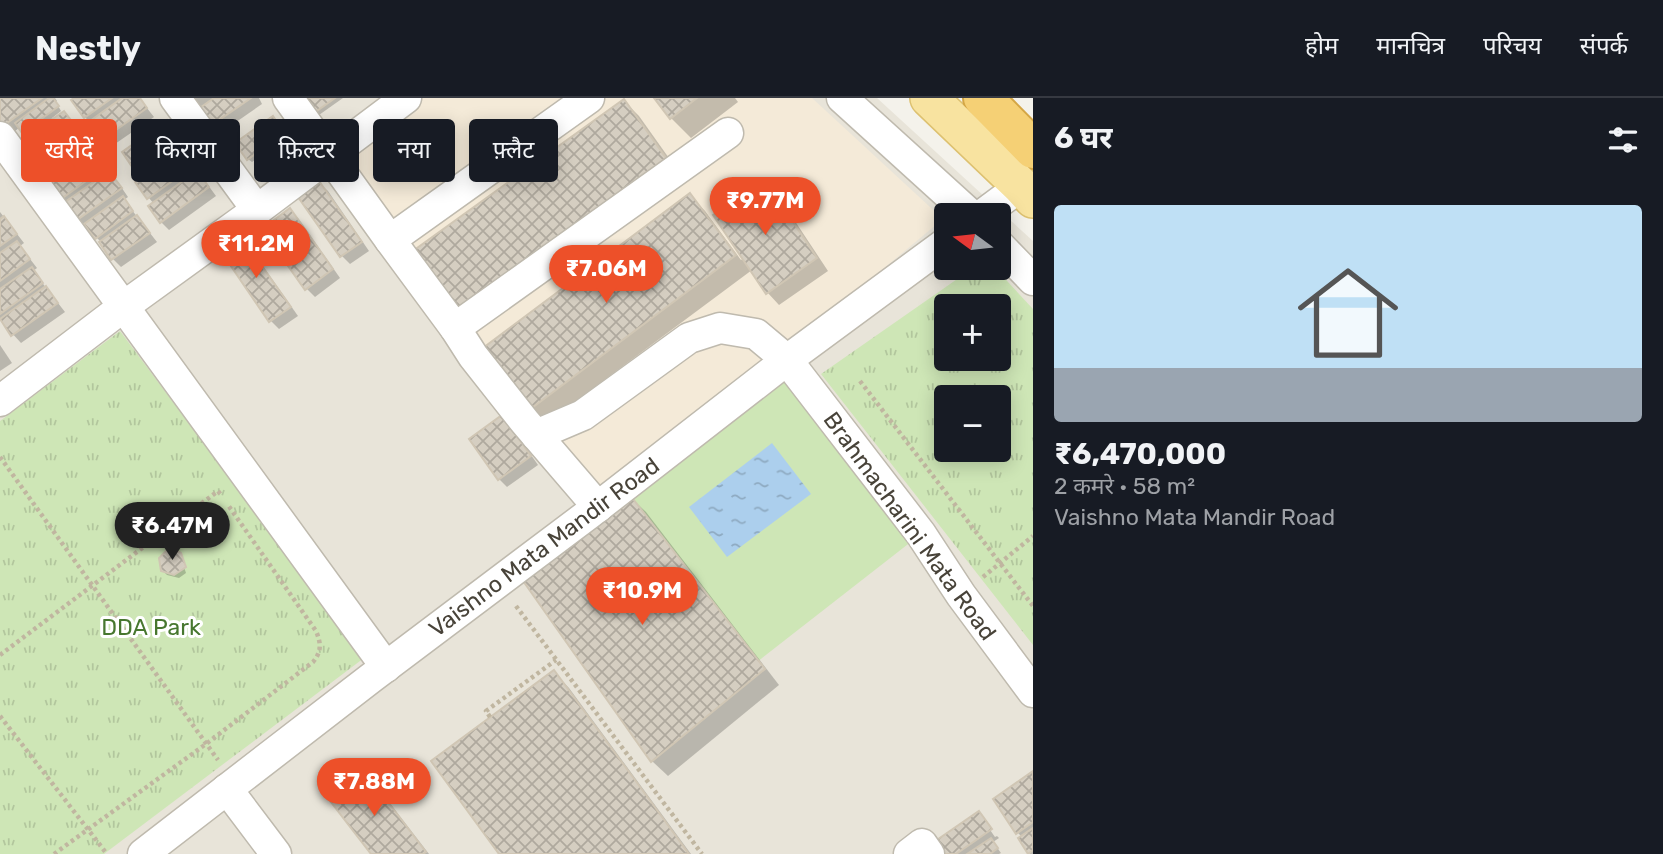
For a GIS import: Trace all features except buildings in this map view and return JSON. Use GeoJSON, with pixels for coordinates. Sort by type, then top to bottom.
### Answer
{"type":"FeatureCollection","features":[{"type":"Feature","properties":{"kind":"highway"},"geometry":{"type":"LineString","coordinates":[[984,98],[1033,149]]}},
{"type":"Feature","properties":{"kind":"main road"},"geometry":{"type":"LineString","coordinates":[[929,98],[1027,192]]}},
{"type":"Feature","properties":{"kind":"street"},"geometry":{"type":"LineString","coordinates":[[175,98],[257,210]]}},
{"type":"Feature","properties":{"kind":"street"},"geometry":{"type":"LineString","coordinates":[[288,98],[303,119]]}},
{"type":"Feature","properties":{"kind":"street"},"geometry":{"type":"LineString","coordinates":[[390,240],[589,98]]}},
{"type":"Feature","properties":{"kind":"street"},"geometry":{"type":"LineString","coordinates":[[842,98],[958,203]]}},
{"type":"Feature","properties":{"kind":"street"},"geometry":{"type":"LineString","coordinates":[[359,132],[401,99]]}},
{"type":"Feature","properties":{"kind":"street"},"geometry":{"type":"LineString","coordinates":[[456,328],[728,133]]}},
{"type":"Feature","properties":{"kind":"street"},"geometry":{"type":"LineString","coordinates":[[0,137],[386,667]]}},
{"type":"Feature","properties":{"kind":"street"},"geometry":{"type":"LineString","coordinates":[[0,401],[294,182]]}},
{"type":"Feature","properties":{"kind":"street"},"geometry":{"type":"LineString","coordinates":[[348,182],[474,356],[536,435],[598,507]]}},
{"type":"Feature","properties":{"kind":"street"},"geometry":{"type":"LineString","coordinates":[[1005,203],[1027,192]]}},
{"type":"Feature","properties":{"kind":"street","name":"Vaishno Mata Mandir Road"},"geometry":{"type":"LineString","coordinates":[[143,854],[787,360],[934,252]]}},
{"type":"Feature","properties":{"kind":"street"},"geometry":{"type":"LineString","coordinates":[[1012,258],[1033,280]]}},
{"type":"Feature","properties":{"kind":"street","name":"Brahmacharini Mata Road"},"geometry":{"type":"LineString","coordinates":[[536,435],[583,415],[689,338],[720,328],[756,334],[787,360],[921,534],[961,595],[1033,692]]}},
{"type":"Feature","properties":{"kind":"street"},"geometry":{"type":"LineString","coordinates":[[227,789],[276,854]]}},
{"type":"Feature","properties":{"kind":"street"},"geometry":{"type":"LineString","coordinates":[[909,854],[922,844],[929,854]]}},
{"type":"Feature","properties":{"kind":"path"},"geometry":{"type":"LineString","coordinates":[[860,381],[1033,606]]}},
{"type":"Feature","properties":{"kind":"path"},"geometry":{"type":"LineString","coordinates":[[0,457],[206,744]]}},
{"type":"Feature","properties":{"kind":"path"},"geometry":{"type":"LineString","coordinates":[[0,655],[218,491],[320,640],[320,649],[313,662],[206,744],[54,854]]}},
{"type":"Feature","properties":{"kind":"path"},"geometry":{"type":"LineString","coordinates":[[1000,565],[1033,536]]}},
{"type":"Feature","properties":{"kind":"path"},"geometry":{"type":"LineString","coordinates":[[498,583],[702,854]]}},
{"type":"Feature","properties":{"kind":"path"},"geometry":{"type":"LineString","coordinates":[[490,717],[486,711],[556,660]]}},
{"type":"Feature","properties":{"kind":"path"},"geometry":{"type":"LineString","coordinates":[[0,716],[107,854]]}},
{"type":"Feature","properties":{"kind":"path"},"geometry":{"type":"LineString","coordinates":[[649,799],[656,793]]}},
{"type":"Feature","properties":{"kind":"shaded area"},"geometry":{"type":"Polygon","coordinates":[[[0,98],[877,98],[992,203],[934,203],[934,280],[1012,280],[1012,222],[1033,241],[1033,854],[0,854],[0,98]]]}},
{"type":"Feature","properties":{"kind":"shaded area"},"geometry":{"type":"Polygon","coordinates":[[[417,98],[812,98],[934,211],[934,226],[590,513],[339,182],[359,182],[359,136],[373,127],[373,182],[455,182],[455,119],[385,119],[417,98]]]}},
{"type":"Feature","properties":{"kind":"green space"},"geometry":{"type":"Polygon","coordinates":[[[956,280],[1006,280],[1033,309],[1033,645],[821,374],[934,295],[934,371],[1011,371],[1011,294],[936,294],[956,280]]]}},
{"type":"Feature","properties":{"kind":"green space","name":"DDA Park"},"geometry":{"type":"Polygon","coordinates":[[[120,331],[364,658],[104,854],[0,854],[0,421],[120,331]]]}},
{"type":"Feature","properties":{"kind":"green space"},"geometry":{"type":"Polygon","coordinates":[[[787,360],[921,534],[757,662],[623,488],[787,360]]]}},
{"type":"Feature","properties":{"kind":"water"},"geometry":{"type":"Polygon","coordinates":[[[772,443],[811,494],[727,557],[689,507],[772,443]]]}}]}
